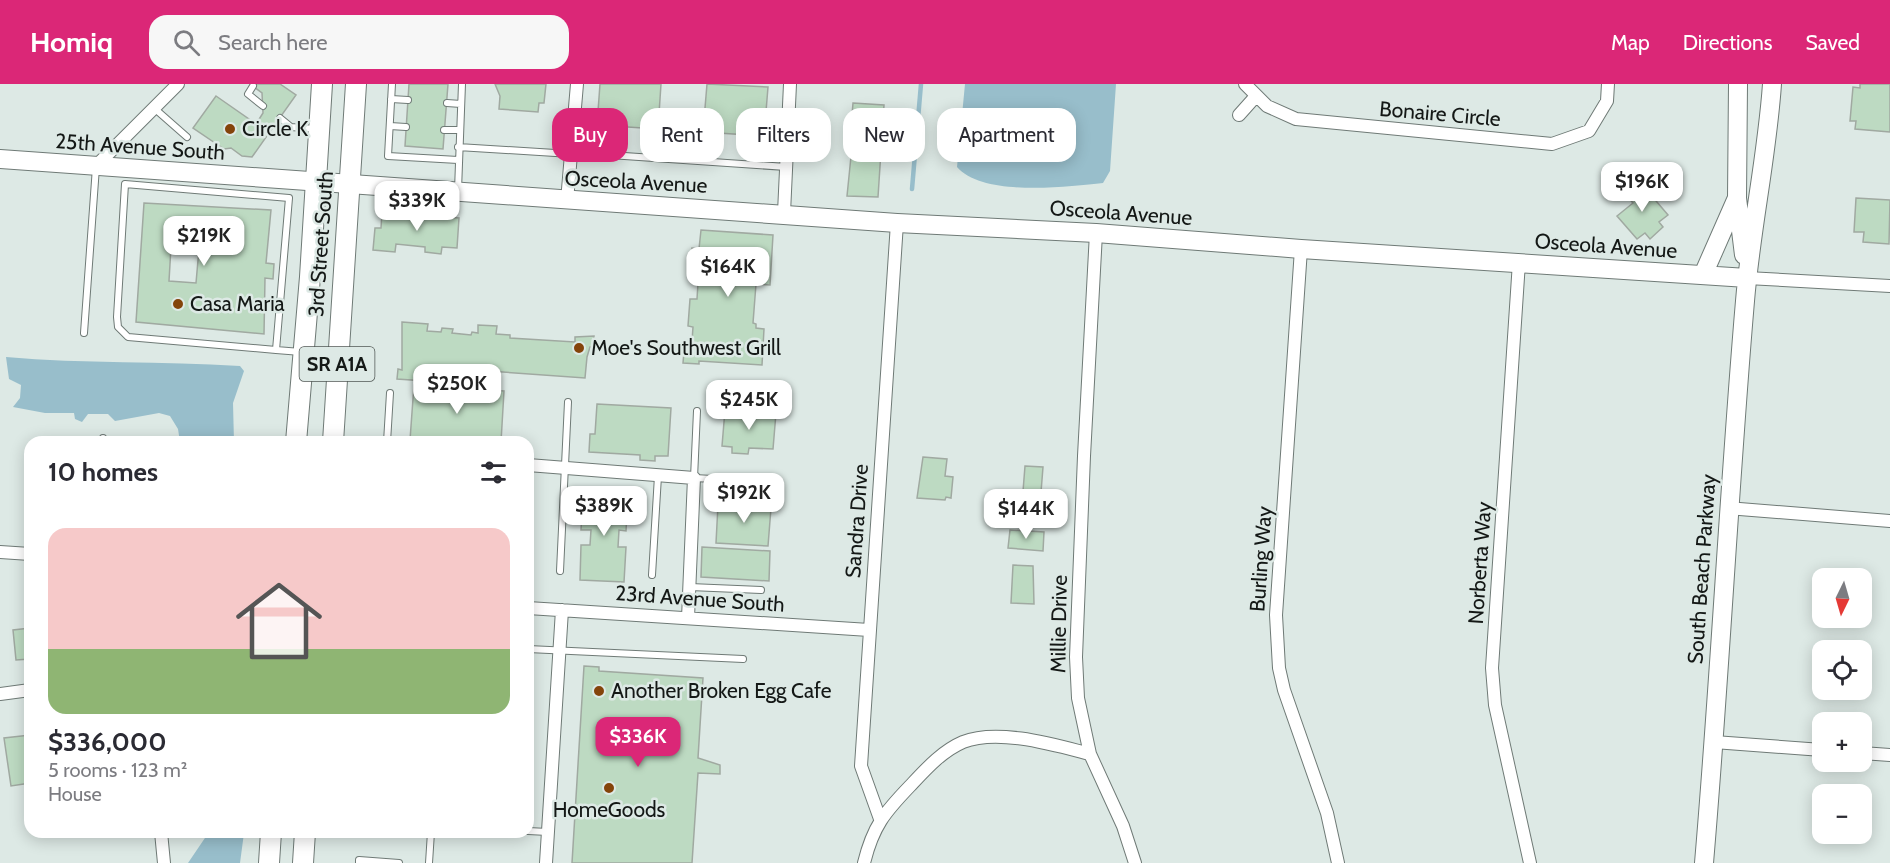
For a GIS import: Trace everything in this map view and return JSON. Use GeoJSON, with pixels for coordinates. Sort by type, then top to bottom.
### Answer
{"type":"FeatureCollection","features":[{"type":"Feature","properties":{"kind":"main road","name":"3rd Street South"},"geometry":{"type":"LineString","coordinates":[[297,436],[322,84]]}},
{"type":"Feature","properties":{"kind":"main road","name":"3rd Street South"},"geometry":{"type":"LineString","coordinates":[[333,436],[356,84]]}},
{"type":"Feature","properties":{"kind":"main road"},"geometry":{"type":"LineString","coordinates":[[269,863],[271,838]]}},
{"type":"Feature","properties":{"kind":"main road"},"geometry":{"type":"LineString","coordinates":[[303,863],[305,838]]}},
{"type":"Feature","properties":{"kind":"street"},"geometry":{"type":"LineString","coordinates":[[96,166],[178,84]]}},
{"type":"Feature","properties":{"kind":"street"},"geometry":{"type":"LineString","coordinates":[[575,108],[577,84]]}},
{"type":"Feature","properties":{"kind":"street"},"geometry":{"type":"LineString","coordinates":[[784,213],[790,84]]}},
{"type":"Feature","properties":{"kind":"street","name":"Bonaire Circle"},"geometry":{"type":"LineString","coordinates":[[1245,84],[1256,96],[1281,114],[1311,122],[1552,144],[1589,131],[1607,101],[1608,84]]}},
{"type":"Feature","properties":{"kind":"street","name":"South Beach Parkway"},"geometry":{"type":"LineString","coordinates":[[1738,84],[1737,198],[1747,278]]}},
{"type":"Feature","properties":{"kind":"street","name":"South Beach Parkway"},"geometry":{"type":"LineString","coordinates":[[1704,863],[1714,742],[1727,508],[1747,278],[1769,131],[1772,84]]}},
{"type":"Feature","properties":{"kind":"street"},"geometry":{"type":"LineString","coordinates":[[1239,115],[1256,96]]}},
{"type":"Feature","properties":{"kind":"street","name":"25th Avenue South"},"geometry":{"type":"LineString","coordinates":[[0,159],[96,166],[125,176],[261,188],[315,183],[349,185]]}},
{"type":"Feature","properties":{"kind":"street"},"geometry":{"type":"LineString","coordinates":[[567,201],[570,162]]}},
{"type":"Feature","properties":{"kind":"street","name":"Osceola Avenue"},"geometry":{"type":"LineString","coordinates":[[349,185],[567,201],[784,213],[897,223],[1096,233],[1301,249],[1890,286]]}},
{"type":"Feature","properties":{"kind":"street"},"geometry":{"type":"LineString","coordinates":[[1703,275],[1737,198]]}},
{"type":"Feature","properties":{"kind":"street","name":"Sandra Drive"},"geometry":{"type":"LineString","coordinates":[[880,819],[861,766],[897,223]]}},
{"type":"Feature","properties":{"kind":"street","name":"Millie Drive"},"geometry":{"type":"LineString","coordinates":[[1096,233],[1076,657],[1078,698],[1090,754],[1123,826],[1135,863]]}},
{"type":"Feature","properties":{"kind":"street","name":"Burling Way"},"geometry":{"type":"LineString","coordinates":[[1301,249],[1276,615],[1277,646],[1284,690],[1327,813],[1338,863]]}},
{"type":"Feature","properties":{"kind":"street","name":"Norberta Way"},"geometry":{"type":"LineString","coordinates":[[1519,262],[1492,668],[1495,705],[1530,863]]}},
{"type":"Feature","properties":{"kind":"street"},"geometry":{"type":"LineString","coordinates":[[534,466],[694,478],[688,618]]}},
{"type":"Feature","properties":{"kind":"street"},"geometry":{"type":"LineString","coordinates":[[1727,508],[1890,521]]}},
{"type":"Feature","properties":{"kind":"street"},"geometry":{"type":"LineString","coordinates":[[0,552],[24,554]]}},
{"type":"Feature","properties":{"kind":"street","name":"23rd Avenue South"},"geometry":{"type":"LineString","coordinates":[[534,608],[869,630]]}},
{"type":"Feature","properties":{"kind":"street"},"geometry":{"type":"LineString","coordinates":[[546,863],[562,610]]}},
{"type":"Feature","properties":{"kind":"street"},"geometry":{"type":"LineString","coordinates":[[0,694],[24,691]]}},
{"type":"Feature","properties":{"kind":"street"},"geometry":{"type":"LineString","coordinates":[[864,863],[880,819],[930,765],[964,742],[983,738],[1025,740],[1090,754]]}},
{"type":"Feature","properties":{"kind":"street"},"geometry":{"type":"LineString","coordinates":[[1714,742],[1812,749]]}},
{"type":"Feature","properties":{"kind":"street"},"geometry":{"type":"LineString","coordinates":[[1872,754],[1890,755]]}},
{"type":"Feature","properties":{"kind":"street"},"geometry":{"type":"LineString","coordinates":[[162,838],[164,863]]}},
{"type":"Feature","properties":{"kind":"lane"},"geometry":{"type":"LineString","coordinates":[[392,84],[388,156],[458,160]]}},
{"type":"Feature","properties":{"kind":"lane"},"geometry":{"type":"LineString","coordinates":[[458,193],[462,84]]}},
{"type":"Feature","properties":{"kind":"lane"},"geometry":{"type":"LineString","coordinates":[[253,86],[248,94],[263,106]]}},
{"type":"Feature","properties":{"kind":"lane"},"geometry":{"type":"LineString","coordinates":[[391,99],[408,100]]}},
{"type":"Feature","properties":{"kind":"lane"},"geometry":{"type":"LineString","coordinates":[[447,103],[461,104]]}},
{"type":"Feature","properties":{"kind":"lane"},"geometry":{"type":"LineString","coordinates":[[154,108],[187,136]]}},
{"type":"Feature","properties":{"kind":"lane"},"geometry":{"type":"LineString","coordinates":[[280,118],[291,127],[319,130]]}},
{"type":"Feature","properties":{"kind":"lane"},"geometry":{"type":"LineString","coordinates":[[390,126],[406,127]]}},
{"type":"Feature","properties":{"kind":"lane"},"geometry":{"type":"LineString","coordinates":[[444,130],[459,130]]}},
{"type":"Feature","properties":{"kind":"lane"},"geometry":{"type":"LineString","coordinates":[[459,147],[552,153]]}},
{"type":"Feature","properties":{"kind":"lane"},"geometry":{"type":"LineString","coordinates":[[628,156],[786,167]]}},
{"type":"Feature","properties":{"kind":"lane"},"geometry":{"type":"LineString","coordinates":[[84,333],[96,166]]}},
{"type":"Feature","properties":{"kind":"lane"},"geometry":{"type":"LineString","coordinates":[[125,176],[118,327],[128,337],[304,353]]}},
{"type":"Feature","properties":{"kind":"lane"},"geometry":{"type":"LineString","coordinates":[[261,188],[289,198],[276,350]]}},
{"type":"Feature","properties":{"kind":"lane"},"geometry":{"type":"LineString","coordinates":[[387,436],[390,393]]}},
{"type":"Feature","properties":{"kind":"lane"},"geometry":{"type":"LineString","coordinates":[[560,571],[568,402]]}},
{"type":"Feature","properties":{"kind":"lane"},"geometry":{"type":"LineString","coordinates":[[697,411],[694,478],[767,482]]}},
{"type":"Feature","properties":{"kind":"lane"},"geometry":{"type":"LineString","coordinates":[[652,575],[658,476]]}},
{"type":"Feature","properties":{"kind":"lane"},"geometry":{"type":"LineString","coordinates":[[689,587],[761,590]]}},
{"type":"Feature","properties":{"kind":"lane"},"geometry":{"type":"LineString","coordinates":[[534,649],[743,660]]}},
{"type":"Feature","properties":{"kind":"lane"},"geometry":{"type":"LineString","coordinates":[[534,831],[548,832]]}},
{"type":"Feature","properties":{"kind":"lane"},"geometry":{"type":"LineString","coordinates":[[429,863],[431,838]]}},
{"type":"Feature","properties":{"kind":"lane"},"geometry":{"type":"LineString","coordinates":[[359,863],[359,860],[399,863]]}},
{"type":"Feature","properties":{"kind":"water"},"geometry":{"type":"Polygon","coordinates":[[[965,84],[1116,84],[1110,171],[1103,183],[1047,188],[1005,186],[986,183],[969,176],[957,167],[957,162],[1076,162],[1076,108],[963,108],[965,84]]]}},
{"type":"Feature","properties":{"kind":"water"},"geometry":{"type":"Polygon","coordinates":[[[6,357],[240,366],[244,371],[233,403],[234,436],[179,436],[178,429],[170,416],[159,413],[115,421],[108,414],[88,414],[82,422],[75,419],[74,413],[45,413],[13,407],[20,398],[21,385],[9,379],[6,357]]]}},
{"type":"Feature","properties":{"kind":"water"},"geometry":{"type":"Polygon","coordinates":[[[205,838],[243,838],[240,863],[188,863],[205,838]]]}},
{"type":"Feature","properties":{"kind":"building"},"geometry":{"type":"Polygon","coordinates":[[[250,84],[280,84],[296,95],[269,133],[256,124],[263,113],[262,93],[250,84]]]}},
{"type":"Feature","properties":{"kind":"building"},"geometry":{"type":"Polygon","coordinates":[[[409,84],[448,84],[443,149],[405,146],[409,84]]]}},
{"type":"Feature","properties":{"kind":"building"},"geometry":{"type":"Polygon","coordinates":[[[495,84],[546,84],[544,103],[539,103],[538,112],[499,109],[500,96],[495,84]]]}},
{"type":"Feature","properties":{"kind":"building"},"geometry":{"type":"Polygon","coordinates":[[[600,84],[661,84],[659,108],[640,108],[640,128],[628,127],[628,108],[598,108],[600,84]]]}},
{"type":"Feature","properties":{"kind":"building"},"geometry":{"type":"Polygon","coordinates":[[[707,84],[768,87],[766,108],[736,108],[736,134],[724,133],[724,108],[705,108],[707,84]]]}},
{"type":"Feature","properties":{"kind":"building"},"geometry":{"type":"Polygon","coordinates":[[[1860,84],[1890,84],[1890,132],[1855,129],[1856,121],[1850,121],[1853,87],[1860,88],[1860,84]]]}},
{"type":"Feature","properties":{"kind":"building"},"geometry":{"type":"Polygon","coordinates":[[[216,96],[269,133],[252,157],[242,156],[231,148],[224,149],[193,128],[216,96]]]}},
{"type":"Feature","properties":{"kind":"building"},"geometry":{"type":"Polygon","coordinates":[[[853,103],[884,105],[884,108],[853,108],[853,103]]]}},
{"type":"Feature","properties":{"kind":"building"},"geometry":{"type":"Polygon","coordinates":[[[850,162],[880,162],[878,197],[847,196],[850,162]]]}},
{"type":"Feature","properties":{"kind":"building"},"geometry":{"type":"Polygon","coordinates":[[[1639,181],[1668,215],[1659,222],[1663,227],[1650,239],[1645,233],[1637,239],[1617,216],[1633,203],[1624,193],[1639,181]]]}},
{"type":"Feature","properties":{"kind":"building"},"geometry":{"type":"Polygon","coordinates":[[[1856,198],[1890,200],[1889,244],[1863,242],[1864,232],[1854,232],[1856,198]]]}},
{"type":"Feature","properties":{"kind":"building"},"geometry":{"type":"Polygon","coordinates":[[[144,203],[271,210],[266,263],[274,264],[273,279],[265,278],[264,334],[136,322],[144,203]],[[171,247],[169,281],[196,283],[199,249],[171,247]]]}},
{"type":"Feature","properties":{"kind":"building"},"geometry":{"type":"Polygon","coordinates":[[[396,210],[429,216],[429,212],[445,214],[445,217],[459,218],[457,248],[442,247],[441,254],[425,252],[425,247],[396,244],[395,252],[373,250],[375,228],[381,228],[382,213],[395,214],[396,210]]]}},
{"type":"Feature","properties":{"kind":"building"},"geometry":{"type":"Polygon","coordinates":[[[701,230],[773,235],[770,285],[756,284],[753,323],[756,324],[756,328],[764,329],[762,365],[699,361],[699,364],[683,363],[685,340],[692,341],[693,327],[688,326],[690,299],[697,299],[699,267],[691,266],[692,248],[699,249],[701,230]]]}},
{"type":"Feature","properties":{"kind":"building"},"geometry":{"type":"Polygon","coordinates":[[[402,322],[428,324],[427,331],[441,332],[442,328],[453,329],[452,333],[471,335],[472,332],[478,333],[478,325],[497,326],[496,334],[510,335],[510,338],[575,342],[575,337],[594,336],[593,347],[590,347],[587,357],[585,378],[474,370],[474,375],[470,374],[469,384],[397,379],[398,369],[402,370],[402,322]]]}},
{"type":"Feature","properties":{"kind":"building"},"geometry":{"type":"Polygon","coordinates":[[[414,385],[504,391],[501,436],[410,436],[414,385]]]}},
{"type":"Feature","properties":{"kind":"building"},"geometry":{"type":"Polygon","coordinates":[[[597,404],[671,408],[668,456],[655,456],[655,461],[640,460],[640,455],[589,452],[590,434],[595,434],[597,404]]]}},
{"type":"Feature","properties":{"kind":"building"},"geometry":{"type":"Polygon","coordinates":[[[725,410],[776,413],[773,449],[749,448],[748,454],[732,453],[732,447],[722,446],[725,410]]]}},
{"type":"Feature","properties":{"kind":"building"},"geometry":{"type":"Polygon","coordinates":[[[923,457],[947,459],[945,476],[953,477],[951,498],[946,497],[945,500],[917,498],[923,457]]]}},
{"type":"Feature","properties":{"kind":"building"},"geometry":{"type":"Polygon","coordinates":[[[1025,466],[1043,467],[1040,505],[1022,504],[1025,466]]]}},
{"type":"Feature","properties":{"kind":"building"},"geometry":{"type":"Polygon","coordinates":[[[583,493],[628,495],[626,531],[619,530],[618,547],[626,547],[624,582],[580,580],[581,545],[590,545],[591,530],[581,530],[583,493]]]}},
{"type":"Feature","properties":{"kind":"building"},"geometry":{"type":"Polygon","coordinates":[[[729,501],[753,506],[753,502],[767,503],[766,507],[771,508],[768,546],[716,543],[718,505],[729,506],[729,501]]]}},
{"type":"Feature","properties":{"kind":"building"},"geometry":{"type":"Polygon","coordinates":[[[1010,530],[1044,532],[1043,551],[1008,548],[1010,530]]]}},
{"type":"Feature","properties":{"kind":"building"},"geometry":{"type":"Polygon","coordinates":[[[702,547],[770,551],[769,581],[701,577],[702,547]]]}},
{"type":"Feature","properties":{"kind":"building"},"geometry":{"type":"Polygon","coordinates":[[[1013,565],[1033,566],[1034,604],[1011,603],[1013,565]]]}},
{"type":"Feature","properties":{"kind":"building"},"geometry":{"type":"Polygon","coordinates":[[[24,629],[24,659],[16,660],[13,630],[24,629]]]}},
{"type":"Feature","properties":{"kind":"building"},"geometry":{"type":"Polygon","coordinates":[[[584,666],[599,667],[599,671],[703,678],[698,758],[720,765],[720,774],[698,773],[692,863],[572,863],[584,666]]]}},
{"type":"Feature","properties":{"kind":"building"},"geometry":{"type":"Polygon","coordinates":[[[24,736],[24,784],[11,786],[4,738],[24,736]]]}},
{"type":"Feature","properties":{"kind":"waterway"},"geometry":{"type":"LineString","coordinates":[[912,189],[921,84]]}},
{"type":"Feature","properties":{"kind":"place","name":"Circle K"},"geometry":{"type":"Point","coordinates":[230,129]}},
{"type":"Feature","properties":{"kind":"place","name":"Casa Maria"},"geometry":{"type":"Point","coordinates":[178,304]}},
{"type":"Feature","properties":{"kind":"place","name":"Moe's Southwest Grill"},"geometry":{"type":"Point","coordinates":[579,348]}},
{"type":"Feature","properties":{"kind":"place","name":"Another Broken Egg Cafe"},"geometry":{"type":"Point","coordinates":[599,691]}},
{"type":"Feature","properties":{"kind":"place","name":"HomeGoods"},"geometry":{"type":"Point","coordinates":[609,788]}}]}
